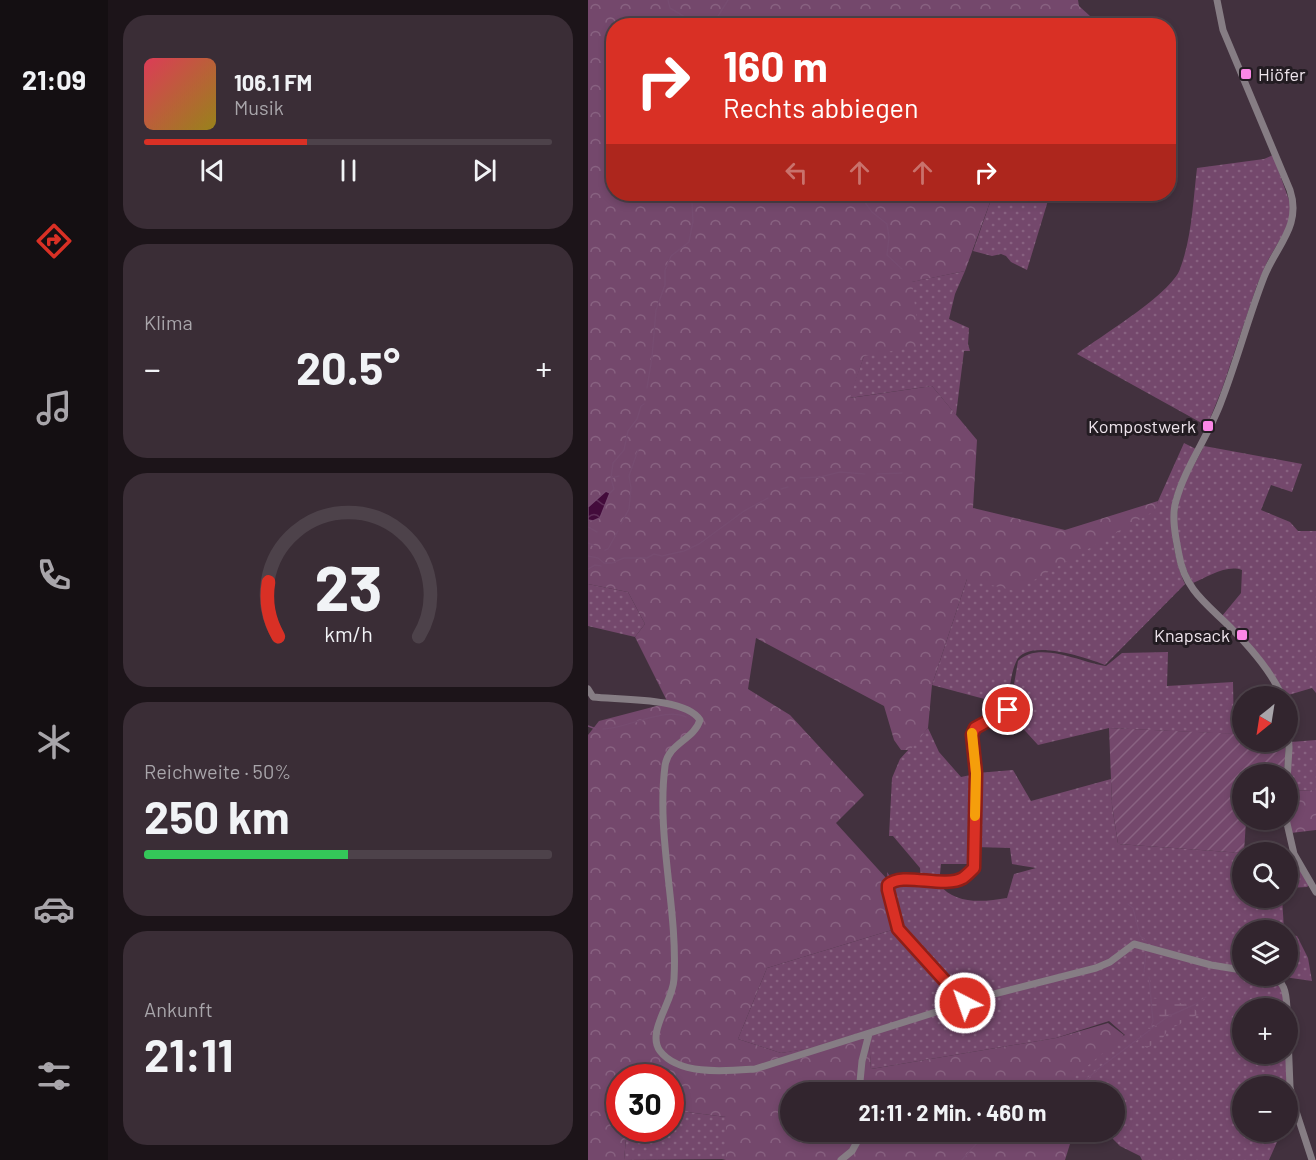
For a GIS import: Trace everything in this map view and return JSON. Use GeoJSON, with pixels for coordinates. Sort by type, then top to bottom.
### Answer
{"type":"FeatureCollection","features":[{"type":"Feature","properties":{"kind":"street"},"geometry":{"type":"LineString","coordinates":[[1217,0],[1223,30],[1290,190],[1294,215],[1291,226],[1264,275],[1215,419],[1178,494],[1174,511],[1179,556],[1188,584],[1245,644],[1277,686]]}},
{"type":"Feature","properties":{"kind":"street"},"geometry":{"type":"LineString","coordinates":[[588,689],[593,697],[678,706],[695,714],[700,720],[695,729],[673,748],[665,765],[663,824],[674,945],[674,982],[667,1006],[655,1032],[658,1049],[665,1057],[679,1065],[716,1072],[755,1069],[965,1003],[1096,968],[1110,962],[1134,944],[1210,965],[1232,968]]}},
{"type":"Feature","properties":{"kind":"street"},"geometry":{"type":"LineString","coordinates":[[965,1003],[898,929],[888,885],[896,879],[933,882],[962,879],[974,868],[976,773],[972,735],[975,728],[1008,710]]}},
{"type":"Feature","properties":{"kind":"street"},"geometry":{"type":"LineString","coordinates":[[1289,830],[1294,854],[1316,892]]}},
{"type":"Feature","properties":{"kind":"street"},"geometry":{"type":"LineString","coordinates":[[860,1082],[862,1061],[869,1034]]}},
{"type":"Feature","properties":{"kind":"street"},"geometry":{"type":"LineString","coordinates":[[1289,1064],[1290,1087],[1294,1105],[1312,1160]]}},
{"type":"Feature","properties":{"kind":"street"},"geometry":{"type":"LineString","coordinates":[[841,1160],[852,1151],[857,1142]]}},
{"type":"Feature","properties":{"kind":"green space"},"geometry":{"type":"Polygon","coordinates":[[[588,0],[1078,0],[1079,6],[1090,18],[606,18],[606,201],[990,201],[965,271],[912,282],[920,346],[864,356],[850,398],[932,386],[977,440],[973,508],[1065,530],[1158,501],[1156,510],[1015,591],[967,579],[932,685],[928,728],[910,750],[901,750],[894,740],[884,706],[756,638],[748,689],[790,715],[864,795],[836,823],[887,879],[892,930],[767,968],[738,1039],[781,1053],[869,1038],[871,1069],[1056,1038],[1108,1023],[1124,1035],[1069,1082],[780,1082],[780,1142],[1071,1142],[1065,1160],[722,1160],[726,1159],[726,1117],[684,1112],[684,1064],[606,1064],[606,1142],[626,1142],[624,1160],[588,1160],[588,735],[599,721],[668,703],[635,637],[645,624],[628,592],[588,584],[588,0]]]}},
{"type":"Feature","properties":{"kind":"green space"},"geometry":{"type":"Polygon","coordinates":[[[1273,155],[1290,203],[1291,215],[1257,285],[1207,426],[1077,354],[1150,302],[1174,279],[1180,269],[1187,244],[1197,168],[1264,159],[1273,155]]]}},
{"type":"Feature","properties":{"kind":"green space"},"geometry":{"type":"Polygon","coordinates":[[[991,201],[1048,201],[1027,270],[1001,254],[992,256],[973,251],[991,201]]]}},
{"type":"Feature","properties":{"kind":"green space"},"geometry":{"type":"Polygon","coordinates":[[[965,271],[955,294],[949,319],[969,328],[970,351],[964,351],[956,415],[932,386],[849,398],[864,356],[911,282],[965,271]]]}},
{"type":"Feature","properties":{"kind":"green space"},"geometry":{"type":"Polygon","coordinates":[[[1184,443],[1196,449],[1176,490],[1171,516],[1175,553],[1185,584],[1105,665],[1072,654],[1044,650],[1022,655],[1014,667],[1007,705],[932,685],[967,579],[1155,510],[1184,443]]]}},
{"type":"Feature","properties":{"kind":"green space"},"geometry":{"type":"Polygon","coordinates":[[[1204,446],[1302,464],[1292,492],[1271,485],[1261,510],[1290,522],[1298,531],[1316,531],[1316,693],[1312,688],[1298,692],[1298,686],[1280,686],[1276,678],[1222,616],[1241,593],[1242,570],[1224,570],[1193,583],[1181,554],[1177,533],[1177,512],[1183,488],[1204,446]]]}},
{"type":"Feature","properties":{"kind":"green space"},"geometry":{"type":"Polygon","coordinates":[[[588,584],[628,592],[645,624],[635,637],[588,626],[588,584]]]}},
{"type":"Feature","properties":{"kind":"green space"},"geometry":{"type":"Polygon","coordinates":[[[1037,652],[1061,654],[1106,666],[1122,653],[1168,652],[1167,686],[1233,682],[1232,734],[1109,728],[1038,745],[1017,722],[1010,708],[1018,661],[1027,655],[1037,652]]]}},
{"type":"Feature","properties":{"kind":"green space"},"geometry":{"type":"Polygon","coordinates":[[[928,728],[939,752],[961,777],[975,774],[973,864],[941,864],[939,884],[953,896],[961,899],[979,901],[1007,898],[1014,874],[1036,868],[1012,864],[1010,848],[975,847],[977,773],[1013,770],[1031,801],[1111,779],[1118,844],[1232,852],[1232,908],[1283,908],[1283,920],[1232,920],[1232,986],[1284,986],[1285,998],[1232,998],[1232,1064],[1286,1064],[1287,1076],[1232,1076],[1232,1142],[1277,1142],[1269,1160],[1142,1160],[1140,1156],[1120,1146],[1116,1142],[1125,1142],[1125,1082],[1068,1082],[1056,1067],[1125,1035],[1109,1021],[1056,1038],[871,1069],[869,1039],[781,1053],[738,1039],[767,968],[892,930],[887,872],[894,882],[921,883],[920,868],[893,836],[889,836],[892,778],[900,759],[928,728]]]}},
{"type":"Feature","properties":{"kind":"green space"},"geometry":{"type":"Polygon","coordinates":[[[1109,728],[1232,734],[1232,752],[1285,752],[1285,764],[1232,764],[1232,830],[1245,830],[1245,842],[1232,842],[1232,852],[1118,844],[1112,805],[1109,728]]]}},
{"type":"Feature","properties":{"kind":"green space"},"geometry":{"type":"Polygon","coordinates":[[[1316,740],[1316,790],[1298,791],[1298,764],[1290,764],[1291,752],[1298,752],[1298,741],[1316,740]]]}},
{"type":"Feature","properties":{"kind":"green space"},"geometry":{"type":"Polygon","coordinates":[[[1316,790],[1316,830],[1291,833],[1291,830],[1298,830],[1298,791],[1316,790]]]}},
{"type":"Feature","properties":{"kind":"green space"},"geometry":{"type":"Polygon","coordinates":[[[1298,864],[1310,884],[1307,887],[1298,887],[1298,864]]]}},
{"type":"Feature","properties":{"kind":"green space"},"geometry":{"type":"Polygon","coordinates":[[[1298,938],[1308,958],[1312,981],[1298,979],[1298,938]]]}},
{"type":"Feature","properties":{"kind":"green space"},"geometry":{"type":"Polygon","coordinates":[[[1151,998],[1192,1006],[1199,1014],[1168,1030],[1162,1039],[1147,1048],[1138,1043],[1143,1027],[1150,1029],[1153,1021],[1151,998]]]}},
{"type":"Feature","properties":{"kind":"green space"},"geometry":{"type":"Polygon","coordinates":[[[684,1112],[726,1117],[726,1159],[624,1160],[626,1142],[684,1142],[684,1112]]]}},
{"type":"Feature","properties":{"kind":"water"},"geometry":{"type":"Polygon","coordinates":[[[606,491],[610,493],[600,518],[593,521],[588,520],[588,507],[606,491]]]}},
{"type":"Feature","properties":{"kind":"waterway"},"geometry":{"type":"LineString","coordinates":[[668,0],[670,8],[685,18]]}},
{"type":"Feature","properties":{"kind":"waterway"},"geometry":{"type":"LineString","coordinates":[[717,18],[728,0]]}},
{"type":"Feature","properties":{"kind":"waterway"},"geometry":{"type":"LineString","coordinates":[[647,388],[656,310],[665,285],[665,270],[671,256],[689,242],[693,221],[692,201]]}},
{"type":"Feature","properties":{"kind":"waterway"},"geometry":{"type":"LineString","coordinates":[[864,201],[872,212],[887,224],[889,237],[887,255],[902,269]]}},
{"type":"Feature","properties":{"kind":"waterway"},"geometry":{"type":"LineString","coordinates":[[610,493],[614,489],[611,478],[613,463],[624,450],[628,431],[644,404]]}},
{"type":"Feature","properties":{"kind":"waterway"},"geometry":{"type":"LineString","coordinates":[[621,524],[629,509],[631,488],[629,476],[638,450]]}},
{"type":"Feature","properties":{"kind":"waterway"},"geometry":{"type":"LineString","coordinates":[[800,478],[820,477],[840,472],[865,474]]}},
{"type":"Feature","properties":{"kind":"waterway"},"geometry":{"type":"LineString","coordinates":[[877,474],[902,473]]}},
{"type":"Feature","properties":{"kind":"waterway"},"geometry":{"type":"LineString","coordinates":[[611,478],[619,476]]}},
{"type":"Feature","properties":{"kind":"waterway"},"geometry":{"type":"LineString","coordinates":[[781,489],[788,487]]}},
{"type":"Feature","properties":{"kind":"waterway"},"geometry":{"type":"LineString","coordinates":[[588,556],[598,558],[604,563],[612,563],[624,558],[647,558],[654,554],[662,556],[684,551],[699,544],[744,511],[768,498]]}},
{"type":"Feature","properties":{"kind":"waterway"},"geometry":{"type":"LineString","coordinates":[[588,527],[597,532]]}},
{"type":"Feature","properties":{"kind":"waterway"},"geometry":{"type":"LineString","coordinates":[[605,550],[608,549],[618,531]]}},
{"type":"Feature","properties":{"kind":"waterway"},"geometry":{"type":"LineString","coordinates":[[588,543],[595,546]]}},
{"type":"Feature","properties":{"kind":"waterway"},"geometry":{"type":"LineString","coordinates":[[588,569],[595,565],[601,566]]}},
{"type":"Feature","properties":{"kind":"waterway"},"geometry":{"type":"LineString","coordinates":[[603,729],[657,716],[686,717]]}},
{"type":"Feature","properties":{"kind":"waterway"},"geometry":{"type":"LineString","coordinates":[[588,726],[596,729]]}},
{"type":"Feature","properties":{"kind":"waterway"},"geometry":{"type":"LineString","coordinates":[[1128,904],[1133,908],[1140,936],[1146,941]]}},
{"type":"Feature","properties":{"kind":"waterway"},"geometry":{"type":"LineString","coordinates":[[1144,972],[1146,952]]}},
{"type":"Feature","properties":{"kind":"waterway"},"geometry":{"type":"LineString","coordinates":[[1084,1082],[1150,1030],[1153,1021],[1149,977]]}},
{"type":"Feature","properties":{"kind":"waterway"},"geometry":{"type":"LineString","coordinates":[[1202,1000],[1206,997]]}},
{"type":"Feature","properties":{"kind":"waterway"},"geometry":{"type":"LineString","coordinates":[[1152,1028],[1169,1016],[1198,1003]]}},
{"type":"Feature","properties":{"kind":"waterway"},"geometry":{"type":"LineString","coordinates":[[962,1160],[979,1142]]}},
{"type":"Feature","properties":{"kind":"slow traffic"},"geometry":{"type":"LineString","coordinates":[[972,733],[976,773],[975,816]]}},
{"type":"Feature","properties":{"kind":"place","name":"Hiöfer"},"geometry":{"type":"Point","coordinates":[1246,74]}},
{"type":"Feature","properties":{"kind":"place","name":"Kompostwerk"},"geometry":{"type":"Point","coordinates":[1208,426]}},
{"type":"Feature","properties":{"kind":"place","name":"Knapsack"},"geometry":{"type":"Point","coordinates":[1242,635]}},
{"type":"Feature","properties":{"kind":"route"},"geometry":{"type":"LineString","coordinates":[[965,1003],[898,929],[888,885],[896,879],[933,882],[962,879],[974,868],[976,773],[972,735],[975,728],[1008,710]]}}]}
